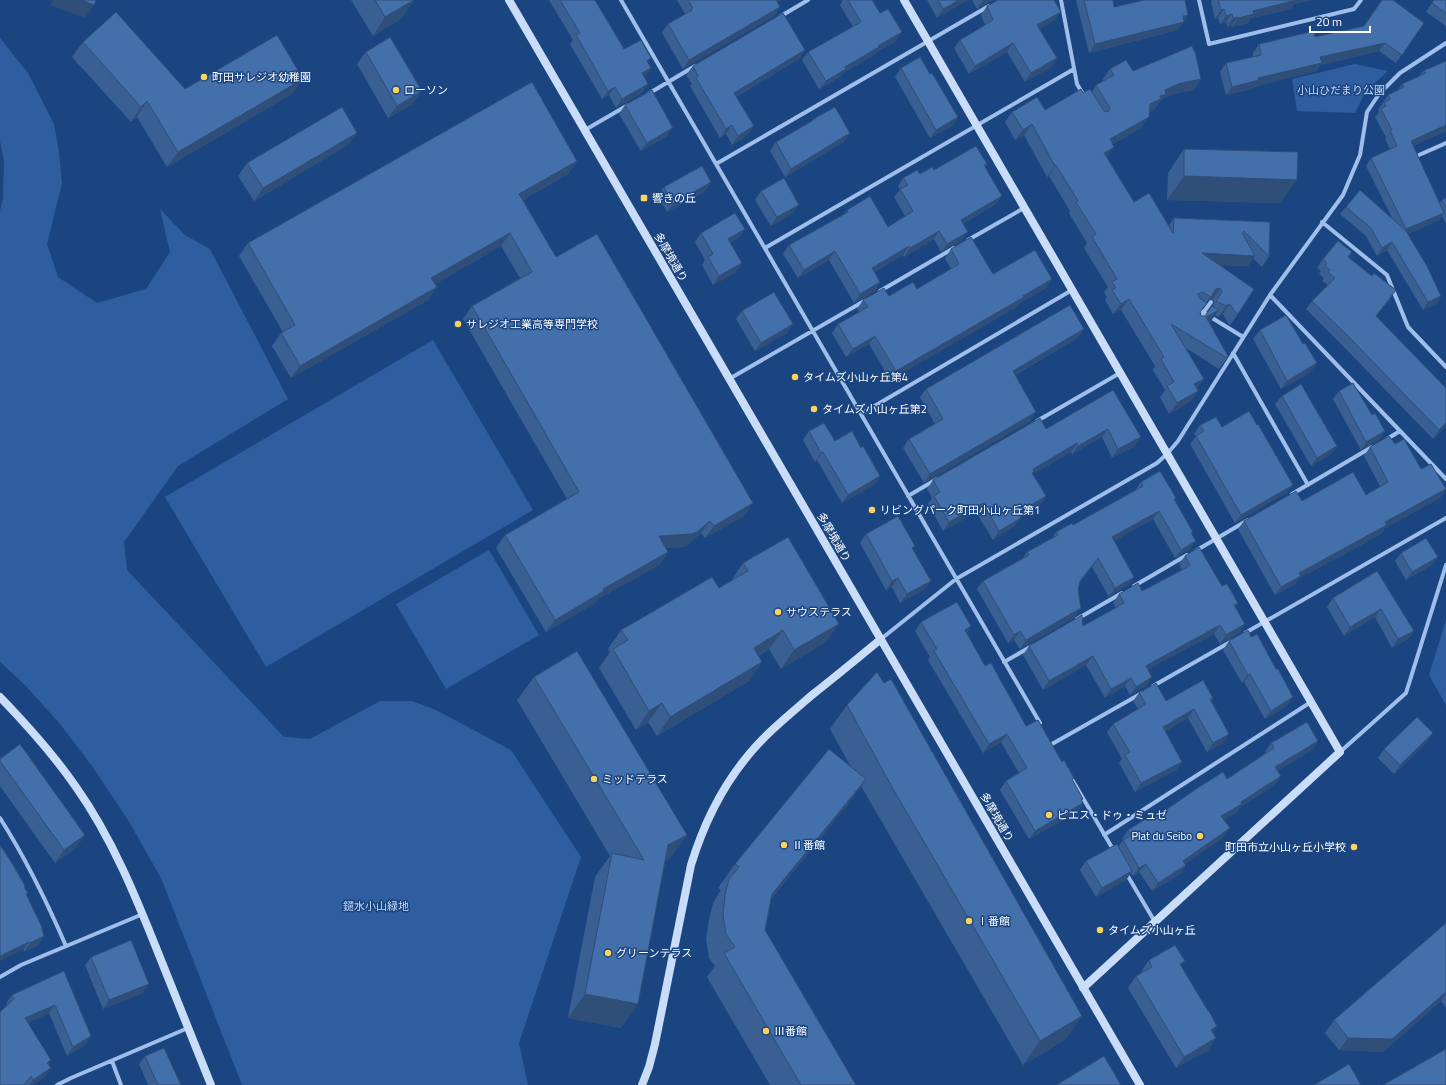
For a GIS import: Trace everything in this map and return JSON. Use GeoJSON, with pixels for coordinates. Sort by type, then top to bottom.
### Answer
{"type":"FeatureCollection","features":[{"type":"Feature","properties":{"kind":"street","name":"多摩境通り"},"geometry":{"type":"LineString","coordinates":[[509,0],[1140,1085]]}},
{"type":"Feature","properties":{"kind":"street"},"geometry":{"type":"LineString","coordinates":[[621,0],[1044,730]]}},
{"type":"Feature","properties":{"kind":"street"},"geometry":{"type":"LineString","coordinates":[[775,19],[808,0]]}},
{"type":"Feature","properties":{"kind":"street"},"geometry":{"type":"LineString","coordinates":[[904,0],[1340,752]]}},
{"type":"Feature","properties":{"kind":"street"},"geometry":{"type":"LineString","coordinates":[[1061,0],[1077,84],[1084,96]]}},
{"type":"Feature","properties":{"kind":"street"},"geometry":{"type":"LineString","coordinates":[[1199,0],[1209,44],[1354,9],[1361,0]]}},
{"type":"Feature","properties":{"kind":"street"},"geometry":{"type":"LineString","coordinates":[[716,164],[994,4]]}},
{"type":"Feature","properties":{"kind":"street"},"geometry":{"type":"LineString","coordinates":[[642,1085],[655,1044],[691,865],[699,839],[715,804],[745,758],[780,722],[956,579],[1157,463],[1167,454],[1178,442],[1270,295],[1342,195],[1360,155],[1366,112],[1400,73],[1446,43]]}},
{"type":"Feature","properties":{"kind":"street"},"geometry":{"type":"LineString","coordinates":[[643,97],[702,62]]}},
{"type":"Feature","properties":{"kind":"street"},"geometry":{"type":"LineString","coordinates":[[765,248],[1074,69]]}},
{"type":"Feature","properties":{"kind":"street"},"geometry":{"type":"LineString","coordinates":[[585,130],[630,104]]}},
{"type":"Feature","properties":{"kind":"street"},"geometry":{"type":"LineString","coordinates":[[1419,155],[1446,143]]}},
{"type":"Feature","properties":{"kind":"street"},"geometry":{"type":"LineString","coordinates":[[963,243],[1024,208]]}},
{"type":"Feature","properties":{"kind":"street"},"geometry":{"type":"LineString","coordinates":[[1322,222],[1387,275],[1408,327],[1446,367]]}},
{"type":"Feature","properties":{"kind":"street"},"geometry":{"type":"LineString","coordinates":[[874,295],[956,247]]}},
{"type":"Feature","properties":{"kind":"street"},"geometry":{"type":"LineString","coordinates":[[860,414],[1072,290]]}},
{"type":"Feature","properties":{"kind":"street"},"geometry":{"type":"LineString","coordinates":[[1270,295],[1446,479]]}},
{"type":"Feature","properties":{"kind":"street"},"geometry":{"type":"LineString","coordinates":[[729,379],[867,299]]}},
{"type":"Feature","properties":{"kind":"street"},"geometry":{"type":"LineString","coordinates":[[1196,324],[1211,302]]}},
{"type":"Feature","properties":{"kind":"street"},"geometry":{"type":"LineString","coordinates":[[1194,306],[1243,337]]}},
{"type":"Feature","properties":{"kind":"street"},"geometry":{"type":"LineString","coordinates":[[1233,354],[1308,485]]}},
{"type":"Feature","properties":{"kind":"street"},"geometry":{"type":"LineString","coordinates":[[1031,424],[1120,373]]}},
{"type":"Feature","properties":{"kind":"street"},"geometry":{"type":"LineString","coordinates":[[1380,442],[1400,431]]}},
{"type":"Feature","properties":{"kind":"street"},"geometry":{"type":"LineString","coordinates":[[1288,496],[1374,446]]}},
{"type":"Feature","properties":{"kind":"street"},"geometry":{"type":"LineString","coordinates":[[908,496],[942,476]]}},
{"type":"Feature","properties":{"kind":"street"},"geometry":{"type":"LineString","coordinates":[[1072,622],[1255,515]]}},
{"type":"Feature","properties":{"kind":"street"},"geometry":{"type":"LineString","coordinates":[[1052,744],[1446,518]]}},
{"type":"Feature","properties":{"kind":"street"},"geometry":{"type":"LineString","coordinates":[[1083,988],[1406,693],[1446,565]]}},
{"type":"Feature","properties":{"kind":"street"},"geometry":{"type":"LineString","coordinates":[[1004,662],[1038,642]]}},
{"type":"Feature","properties":{"kind":"street"},"geometry":{"type":"LineString","coordinates":[[0,697],[35,734],[77,787],[121,865],[143,914],[211,1085]]}},
{"type":"Feature","properties":{"kind":"street"},"geometry":{"type":"LineString","coordinates":[[1104,835],[1312,702]]}},
{"type":"Feature","properties":{"kind":"street"},"geometry":{"type":"LineString","coordinates":[[1048,737],[1056,751]]}},
{"type":"Feature","properties":{"kind":"street"},"geometry":{"type":"LineString","coordinates":[[1067,770],[1116,856]]}},
{"type":"Feature","properties":{"kind":"street"},"geometry":{"type":"LineString","coordinates":[[0,818],[29,867],[48,904],[66,946]]}},
{"type":"Feature","properties":{"kind":"street"},"geometry":{"type":"LineString","coordinates":[[1124,869],[1155,922]]}},
{"type":"Feature","properties":{"kind":"street"},"geometry":{"type":"LineString","coordinates":[[0,977],[21,965],[143,914]]}},
{"type":"Feature","properties":{"kind":"street"},"geometry":{"type":"LineString","coordinates":[[57,1085],[188,1028]]}},
{"type":"Feature","properties":{"kind":"street"},"geometry":{"type":"LineString","coordinates":[[112,1062],[121,1085]]}},
{"type":"Feature","properties":{"kind":"green space","name":"鑓水小山緑地"},"geometry":{"type":"Polygon","coordinates":[[[0,38],[28,73],[54,124],[62,183],[47,244],[58,277],[97,303],[146,289],[170,252],[160,209],[185,235],[210,249],[288,399],[178,466],[124,542],[127,570],[284,737],[310,739],[380,701],[412,701],[436,710],[511,750],[581,857],[519,1043],[528,1085],[242,1085],[161,878],[128,820],[92,766],[60,724],[25,685],[0,662],[0,211],[3,198],[4,161],[0,141],[0,38]]]}},
{"type":"Feature","properties":{"kind":"green space","name":"小山ひだまり公園"},"geometry":{"type":"Polygon","coordinates":[[[1355,64],[1388,71],[1365,92],[1355,113],[1297,111],[1292,79],[1355,64]]]}},
{"type":"Feature","properties":{"kind":"green space"},"geometry":{"type":"Polygon","coordinates":[[[433,340],[533,510],[266,667],[165,497],[433,340]]]}},
{"type":"Feature","properties":{"kind":"green space"},"geometry":{"type":"Polygon","coordinates":[[[489,550],[539,635],[446,689],[396,604],[489,550]]]}},
{"type":"Feature","properties":{"kind":"green space"},"geometry":{"type":"Polygon","coordinates":[[[1446,620],[1446,705],[1429,675],[1446,620]]]}},
{"type":"Feature","properties":{"kind":"building"},"geometry":{"type":"Polygon","coordinates":[[[81,0],[96,0],[94,5],[81,0]]]}},
{"type":"Feature","properties":{"kind":"building"},"geometry":{"type":"Polygon","coordinates":[[[375,0],[414,0],[385,17],[375,0]]]}},
{"type":"Feature","properties":{"kind":"building"},"geometry":{"type":"Polygon","coordinates":[[[560,0],[595,0],[624,49],[641,40],[651,58],[647,61],[651,68],[642,73],[648,84],[622,99],[615,87],[608,91],[576,35],[580,33],[560,0]]]}},
{"type":"Feature","properties":{"kind":"building"},"geometry":{"type":"Polygon","coordinates":[[[688,0],[776,0],[780,7],[689,60],[668,24],[692,10],[691,9],[693,8],[688,0]]]}},
{"type":"Feature","properties":{"kind":"building"},"geometry":{"type":"Polygon","coordinates":[[[848,0],[872,0],[880,13],[888,9],[902,32],[845,67],[846,69],[826,81],[808,52],[861,22],[848,0]]]}},
{"type":"Feature","properties":{"kind":"building"},"geometry":{"type":"Polygon","coordinates":[[[938,0],[959,0],[943,9],[938,0]]]}},
{"type":"Feature","properties":{"kind":"building"},"geometry":{"type":"Polygon","coordinates":[[[998,0],[1054,0],[1061,12],[1037,25],[1057,58],[1031,73],[1013,43],[975,66],[960,40],[993,20],[987,6],[998,0]]]}},
{"type":"Feature","properties":{"kind":"building"},"geometry":{"type":"Polygon","coordinates":[[[1084,0],[1113,0],[1114,7],[1144,0],[1185,0],[1188,15],[1183,16],[1184,22],[1095,44],[1084,0]]]}},
{"type":"Feature","properties":{"kind":"building"},"geometry":{"type":"Polygon","coordinates":[[[1218,0],[1297,0],[1253,11],[1254,14],[1233,18],[1232,14],[1226,16],[1224,9],[1221,10],[1218,0]]]}},
{"type":"Feature","properties":{"kind":"building"},"geometry":{"type":"Polygon","coordinates":[[[1382,0],[1393,0],[1424,23],[1402,55],[1385,43],[1320,57],[1322,63],[1258,78],[1259,80],[1232,87],[1226,63],[1261,55],[1259,44],[1314,31],[1315,37],[1364,26],[1382,0]]]}},
{"type":"Feature","properties":{"kind":"building"},"geometry":{"type":"Polygon","coordinates":[[[1434,0],[1446,0],[1446,13],[1432,3],[1434,0]]]}},
{"type":"Feature","properties":{"kind":"building"},"geometry":{"type":"Polygon","coordinates":[[[116,12],[185,89],[277,35],[303,79],[178,152],[147,101],[141,107],[83,42],[116,12]]]}},
{"type":"Feature","properties":{"kind":"building"},"geometry":{"type":"Polygon","coordinates":[[[783,13],[805,50],[734,93],[754,126],[738,136],[732,125],[726,129],[696,78],[698,76],[693,66],[783,13]]]}},
{"type":"Feature","properties":{"kind":"building"},"geometry":{"type":"Polygon","coordinates":[[[390,37],[422,91],[397,106],[366,52],[390,37]]]}},
{"type":"Feature","properties":{"kind":"building"},"geometry":{"type":"Polygon","coordinates":[[[1192,46],[1195,51],[1201,79],[1181,83],[1165,90],[1166,94],[1160,96],[1161,99],[1150,104],[1149,117],[1110,139],[1114,147],[1104,153],[1134,202],[1149,193],[1173,233],[1174,218],[1270,222],[1269,256],[1244,231],[1242,233],[1255,256],[1202,253],[1254,289],[1238,314],[1230,304],[1226,306],[1216,301],[1222,292],[1220,288],[1216,289],[1211,297],[1202,292],[1198,294],[1199,298],[1207,303],[1200,312],[1201,316],[1205,316],[1212,306],[1219,310],[1206,317],[1228,356],[1227,358],[1171,324],[1204,379],[1194,384],[1198,391],[1177,403],[1167,386],[1174,382],[1161,359],[1164,357],[1129,299],[1121,304],[1112,290],[1116,288],[1112,282],[1117,279],[1092,237],[1096,234],[1076,202],[1078,201],[1056,165],[1055,166],[1032,124],[1023,130],[1012,112],[1037,97],[1045,110],[1081,89],[1083,93],[1090,89],[1104,111],[1108,112],[1110,108],[1096,85],[1114,75],[1110,69],[1126,60],[1133,71],[1192,46]]]}},
{"type":"Feature","properties":{"kind":"building"},"geometry":{"type":"Polygon","coordinates":[[[920,57],[930,74],[932,73],[958,117],[936,130],[901,68],[920,57]]]}},
{"type":"Feature","properties":{"kind":"building"},"geometry":{"type":"Polygon","coordinates":[[[1446,61],[1446,125],[1411,141],[1444,213],[1406,229],[1371,158],[1397,146],[1390,131],[1392,130],[1381,109],[1386,106],[1384,103],[1390,99],[1388,95],[1404,87],[1402,84],[1426,73],[1423,71],[1446,61]]]}},
{"type":"Feature","properties":{"kind":"building"},"geometry":{"type":"Polygon","coordinates":[[[532,82],[577,161],[519,194],[556,257],[597,234],[753,503],[714,526],[710,521],[697,532],[691,534],[659,536],[668,552],[603,589],[604,591],[555,620],[505,535],[579,492],[472,306],[532,272],[510,233],[431,278],[437,287],[300,366],[281,333],[295,325],[248,243],[532,82]]]}},
{"type":"Feature","properties":{"kind":"building"},"geometry":{"type":"Polygon","coordinates":[[[652,90],[673,128],[647,143],[625,105],[652,90]]]}},
{"type":"Feature","properties":{"kind":"building"},"geometry":{"type":"Polygon","coordinates":[[[342,107],[357,133],[263,188],[247,163],[342,107]]]}},
{"type":"Feature","properties":{"kind":"building"},"geometry":{"type":"Polygon","coordinates":[[[835,107],[850,133],[791,169],[776,142],[835,107]]]}},
{"type":"Feature","properties":{"kind":"building"},"geometry":{"type":"Polygon","coordinates":[[[976,146],[987,164],[984,165],[1002,196],[961,220],[968,232],[947,244],[939,231],[910,248],[909,246],[872,268],[880,282],[860,294],[835,251],[804,270],[789,245],[848,212],[847,210],[870,196],[888,227],[913,211],[900,189],[908,185],[903,178],[917,170],[920,174],[932,167],[934,170],[976,146]]]}},
{"type":"Feature","properties":{"kind":"building"},"geometry":{"type":"Polygon","coordinates":[[[1184,149],[1298,152],[1297,180],[1184,176],[1184,149]]]}},
{"type":"Feature","properties":{"kind":"building"},"geometry":{"type":"Polygon","coordinates":[[[702,166],[711,182],[673,204],[664,187],[702,166]]]}},
{"type":"Feature","properties":{"kind":"building"},"geometry":{"type":"Polygon","coordinates":[[[784,178],[799,205],[777,217],[761,191],[784,178]]]}},
{"type":"Feature","properties":{"kind":"building"},"geometry":{"type":"Polygon","coordinates":[[[1360,190],[1406,231],[1427,266],[1441,296],[1428,302],[1392,242],[1382,248],[1371,228],[1346,207],[1360,190]]]}},
{"type":"Feature","properties":{"kind":"building"},"geometry":{"type":"Polygon","coordinates":[[[1446,198],[1446,208],[1442,200],[1446,198]]]}},
{"type":"Feature","properties":{"kind":"building"},"geometry":{"type":"Polygon","coordinates":[[[735,213],[745,229],[728,239],[742,263],[719,276],[708,257],[713,254],[701,233],[735,213]]]}},
{"type":"Feature","properties":{"kind":"building"},"geometry":{"type":"Polygon","coordinates":[[[971,237],[993,274],[1035,250],[1052,279],[1023,296],[1024,297],[896,371],[875,336],[853,349],[838,324],[868,307],[863,300],[884,288],[889,296],[913,282],[917,289],[959,264],[951,249],[971,237]]]}},
{"type":"Feature","properties":{"kind":"building"},"geometry":{"type":"Polygon","coordinates":[[[1338,241],[1352,252],[1348,257],[1372,276],[1374,273],[1396,290],[1376,316],[1446,388],[1446,423],[1439,430],[1312,301],[1335,278],[1328,272],[1330,270],[1325,266],[1327,263],[1323,259],[1338,241]]]}},
{"type":"Feature","properties":{"kind":"building"},"geometry":{"type":"Polygon","coordinates":[[[774,292],[793,324],[761,343],[742,311],[774,292]]]}},
{"type":"Feature","properties":{"kind":"building"},"geometry":{"type":"Polygon","coordinates":[[[1070,305],[1084,329],[1013,371],[1036,412],[930,474],[909,439],[943,419],[926,389],[1070,305]]]}},
{"type":"Feature","properties":{"kind":"building"},"geometry":{"type":"Polygon","coordinates":[[[1286,315],[1303,344],[1305,343],[1317,363],[1287,381],[1260,330],[1286,315]]]}},
{"type":"Feature","properties":{"kind":"building"},"geometry":{"type":"Polygon","coordinates":[[[1353,383],[1372,415],[1375,413],[1385,431],[1366,442],[1339,391],[1353,383]]]}},
{"type":"Feature","properties":{"kind":"building"},"geometry":{"type":"Polygon","coordinates":[[[1301,384],[1337,446],[1317,458],[1282,396],[1301,384]]]}},
{"type":"Feature","properties":{"kind":"building"},"geometry":{"type":"Polygon","coordinates":[[[1113,390],[1141,437],[1118,449],[1108,429],[1078,446],[1077,443],[1033,469],[1034,471],[1032,473],[1046,496],[1018,513],[1021,518],[999,531],[983,503],[949,522],[934,496],[940,492],[933,480],[1040,418],[1046,429],[1113,390]]]}},
{"type":"Feature","properties":{"kind":"building"},"geometry":{"type":"Polygon","coordinates":[[[1249,411],[1293,485],[1241,515],[1196,436],[1204,431],[1200,425],[1216,417],[1222,427],[1249,411]]]}},
{"type":"Feature","properties":{"kind":"building"},"geometry":{"type":"Polygon","coordinates":[[[824,423],[835,441],[852,431],[861,448],[863,446],[880,476],[848,495],[823,452],[821,453],[809,431],[824,423]]]}},
{"type":"Feature","properties":{"kind":"building"},"geometry":{"type":"Polygon","coordinates":[[[1389,436],[1395,444],[1404,439],[1421,469],[1431,464],[1446,489],[1385,522],[1387,525],[1299,573],[1301,576],[1281,587],[1244,521],[1296,491],[1302,501],[1353,472],[1366,495],[1388,482],[1370,447],[1389,436]]]}},
{"type":"Feature","properties":{"kind":"building"},"geometry":{"type":"Polygon","coordinates":[[[1160,471],[1176,498],[1174,499],[1193,532],[1191,533],[1196,541],[1181,550],[1159,511],[1112,537],[1134,577],[1115,588],[1098,558],[1080,581],[1078,590],[1081,608],[1026,640],[1020,631],[1014,635],[983,581],[1029,555],[1027,552],[1058,535],[1056,532],[1072,523],[1073,525],[1143,486],[1141,482],[1160,471]]]}},
{"type":"Feature","properties":{"kind":"building"},"geometry":{"type":"Polygon","coordinates":[[[898,516],[915,546],[912,548],[931,581],[907,594],[898,578],[892,581],[866,534],[898,516]]]}},
{"type":"Feature","properties":{"kind":"building"},"geometry":{"type":"Polygon","coordinates":[[[788,537],[839,624],[794,650],[783,630],[754,648],[762,662],[670,717],[662,703],[649,711],[613,649],[628,640],[621,630],[712,577],[719,588],[748,571],[743,563],[788,537]]]}},
{"type":"Feature","properties":{"kind":"building"},"geometry":{"type":"Polygon","coordinates":[[[1426,538],[1438,557],[1412,572],[1401,553],[1426,538]]]}},
{"type":"Feature","properties":{"kind":"building"},"geometry":{"type":"Polygon","coordinates":[[[1199,547],[1222,586],[1227,584],[1238,603],[1234,605],[1245,624],[1226,635],[1220,625],[1146,666],[1152,677],[1136,687],[1131,678],[1111,689],[1093,656],[1049,681],[1029,646],[1082,615],[1083,626],[1124,603],[1119,594],[1138,583],[1142,591],[1186,568],[1190,565],[1185,556],[1199,547]]]}},
{"type":"Feature","properties":{"kind":"building"},"geometry":{"type":"Polygon","coordinates":[[[1377,571],[1414,631],[1398,639],[1381,609],[1350,627],[1333,598],[1377,571]]]}},
{"type":"Feature","properties":{"kind":"building"},"geometry":{"type":"Polygon","coordinates":[[[957,602],[971,626],[965,630],[985,666],[991,663],[1026,726],[1038,720],[1062,762],[1064,760],[1083,799],[1081,800],[1083,803],[1035,831],[1006,781],[1027,768],[1007,734],[989,744],[934,651],[937,649],[921,622],[957,602]]]}},
{"type":"Feature","properties":{"kind":"building"},"geometry":{"type":"Polygon","coordinates":[[[1248,630],[1251,637],[1257,634],[1293,697],[1271,711],[1250,674],[1248,675],[1229,641],[1248,630]]]}},
{"type":"Feature","properties":{"kind":"building"},"geometry":{"type":"Polygon","coordinates":[[[577,651],[687,835],[668,845],[638,1004],[585,994],[612,853],[644,860],[534,677],[577,651]]]}},
{"type":"Feature","properties":{"kind":"building"},"geometry":{"type":"Polygon","coordinates":[[[877,672],[884,683],[891,679],[1082,1016],[1040,1041],[892,787],[847,705],[877,672]]]}},
{"type":"Feature","properties":{"kind":"building"},"geometry":{"type":"Polygon","coordinates":[[[1203,680],[1213,698],[1210,699],[1229,734],[1213,743],[1194,709],[1163,727],[1182,762],[1141,783],[1125,755],[1130,752],[1113,724],[1146,704],[1139,693],[1156,683],[1166,701],[1203,680]]]}},
{"type":"Feature","properties":{"kind":"building"},"geometry":{"type":"Polygon","coordinates":[[[1417,717],[1433,733],[1400,765],[1384,749],[1417,717]]]}},
{"type":"Feature","properties":{"kind":"building"},"geometry":{"type":"Polygon","coordinates":[[[1307,722],[1318,741],[1275,767],[1281,776],[1241,802],[1242,804],[1221,816],[1230,828],[1183,861],[1186,865],[1158,883],[1146,864],[1139,868],[1123,840],[1132,835],[1128,830],[1152,815],[1154,818],[1223,772],[1227,779],[1274,748],[1271,743],[1307,722]]]}},
{"type":"Feature","properties":{"kind":"building"},"geometry":{"type":"Polygon","coordinates":[[[20,744],[85,835],[64,850],[0,761],[0,759],[20,744]]]}},
{"type":"Feature","properties":{"kind":"building"},"geometry":{"type":"Polygon","coordinates":[[[829,749],[866,779],[772,894],[765,930],[856,1085],[801,1085],[724,953],[735,947],[726,934],[723,915],[725,895],[729,879],[739,867],[735,864],[829,749]]]}},
{"type":"Feature","properties":{"kind":"building"},"geometry":{"type":"Polygon","coordinates":[[[1117,844],[1132,871],[1102,888],[1086,861],[1117,844]]]}},
{"type":"Feature","properties":{"kind":"building"},"geometry":{"type":"Polygon","coordinates":[[[0,845],[25,886],[24,887],[28,893],[26,894],[41,925],[44,936],[0,956],[0,845]]]}},
{"type":"Feature","properties":{"kind":"building"},"geometry":{"type":"Polygon","coordinates":[[[1446,923],[1446,992],[1392,1039],[1348,1038],[1334,1020],[1446,923]]]}},
{"type":"Feature","properties":{"kind":"building"},"geometry":{"type":"Polygon","coordinates":[[[131,940],[149,984],[109,1000],[91,957],[131,940]]]}},
{"type":"Feature","properties":{"kind":"building"},"geometry":{"type":"Polygon","coordinates":[[[1175,945],[1185,961],[1180,964],[1217,1026],[1211,1030],[1216,1038],[1184,1057],[1136,976],[1152,967],[1149,960],[1175,945]]]}},
{"type":"Feature","properties":{"kind":"building"},"geometry":{"type":"Polygon","coordinates":[[[64,971],[91,1036],[73,1047],[55,1005],[25,1018],[51,1060],[47,1063],[51,1068],[33,1080],[31,1076],[24,1085],[0,1085],[0,1012],[14,999],[12,995],[64,971]]]}},
{"type":"Feature","properties":{"kind":"building"},"geometry":{"type":"Polygon","coordinates":[[[164,1048],[181,1085],[158,1085],[145,1056],[164,1048]]]}},
{"type":"Feature","properties":{"kind":"building"},"geometry":{"type":"Polygon","coordinates":[[[1446,1049],[1446,1085],[1383,1085],[1446,1049]]]}},
{"type":"Feature","properties":{"kind":"building"},"geometry":{"type":"Polygon","coordinates":[[[1104,1056],[1121,1085],[1058,1085],[1058,1084],[1104,1056]]]}},
{"type":"Feature","properties":{"kind":"building"},"geometry":{"type":"Polygon","coordinates":[[[1349,1064],[1361,1085],[1314,1085],[1349,1064]]]}},
{"type":"Feature","properties":{"kind":"place","name":"町田サレジオ幼稚園"},"geometry":{"type":"Point","coordinates":[204,77]}},
{"type":"Feature","properties":{"kind":"place","name":"ローソン"},"geometry":{"type":"Point","coordinates":[396,90]}},
{"type":"Feature","properties":{"kind":"place","name":"響きの丘"},"geometry":{"type":"Point","coordinates":[644,198]}},
{"type":"Feature","properties":{"kind":"place","name":"サレジオ工業高等専門学校"},"geometry":{"type":"Point","coordinates":[458,324]}},
{"type":"Feature","properties":{"kind":"place","name":"タイムズ小山ヶ丘第4"},"geometry":{"type":"Point","coordinates":[795,377]}},
{"type":"Feature","properties":{"kind":"place","name":"タイムズ小山ヶ丘第2"},"geometry":{"type":"Point","coordinates":[814,409]}},
{"type":"Feature","properties":{"kind":"place","name":"リビングパーク町田小山ヶ丘第1"},"geometry":{"type":"Point","coordinates":[872,510]}},
{"type":"Feature","properties":{"kind":"place","name":"サウステラス"},"geometry":{"type":"Point","coordinates":[778,612]}},
{"type":"Feature","properties":{"kind":"place","name":"ミッドテラス"},"geometry":{"type":"Point","coordinates":[594,779]}},
{"type":"Feature","properties":{"kind":"place","name":"ピエス・ドゥ・ミュゼ"},"geometry":{"type":"Point","coordinates":[1049,815]}},
{"type":"Feature","properties":{"kind":"place","name":"Plat du Seibo"},"geometry":{"type":"Point","coordinates":[1200,836]}},
{"type":"Feature","properties":{"kind":"place","name":"Ⅱ番館"},"geometry":{"type":"Point","coordinates":[784,845]}},
{"type":"Feature","properties":{"kind":"place","name":"町田市立小山ヶ丘小学校"},"geometry":{"type":"Point","coordinates":[1354,847]}},
{"type":"Feature","properties":{"kind":"place","name":"Ⅰ番館"},"geometry":{"type":"Point","coordinates":[969,921]}},
{"type":"Feature","properties":{"kind":"place","name":"タイムズ小山ヶ丘"},"geometry":{"type":"Point","coordinates":[1100,930]}},
{"type":"Feature","properties":{"kind":"place","name":"グリーンテラス"},"geometry":{"type":"Point","coordinates":[608,953]}},
{"type":"Feature","properties":{"kind":"place","name":"Ⅲ番館"},"geometry":{"type":"Point","coordinates":[766,1031]}}]}
